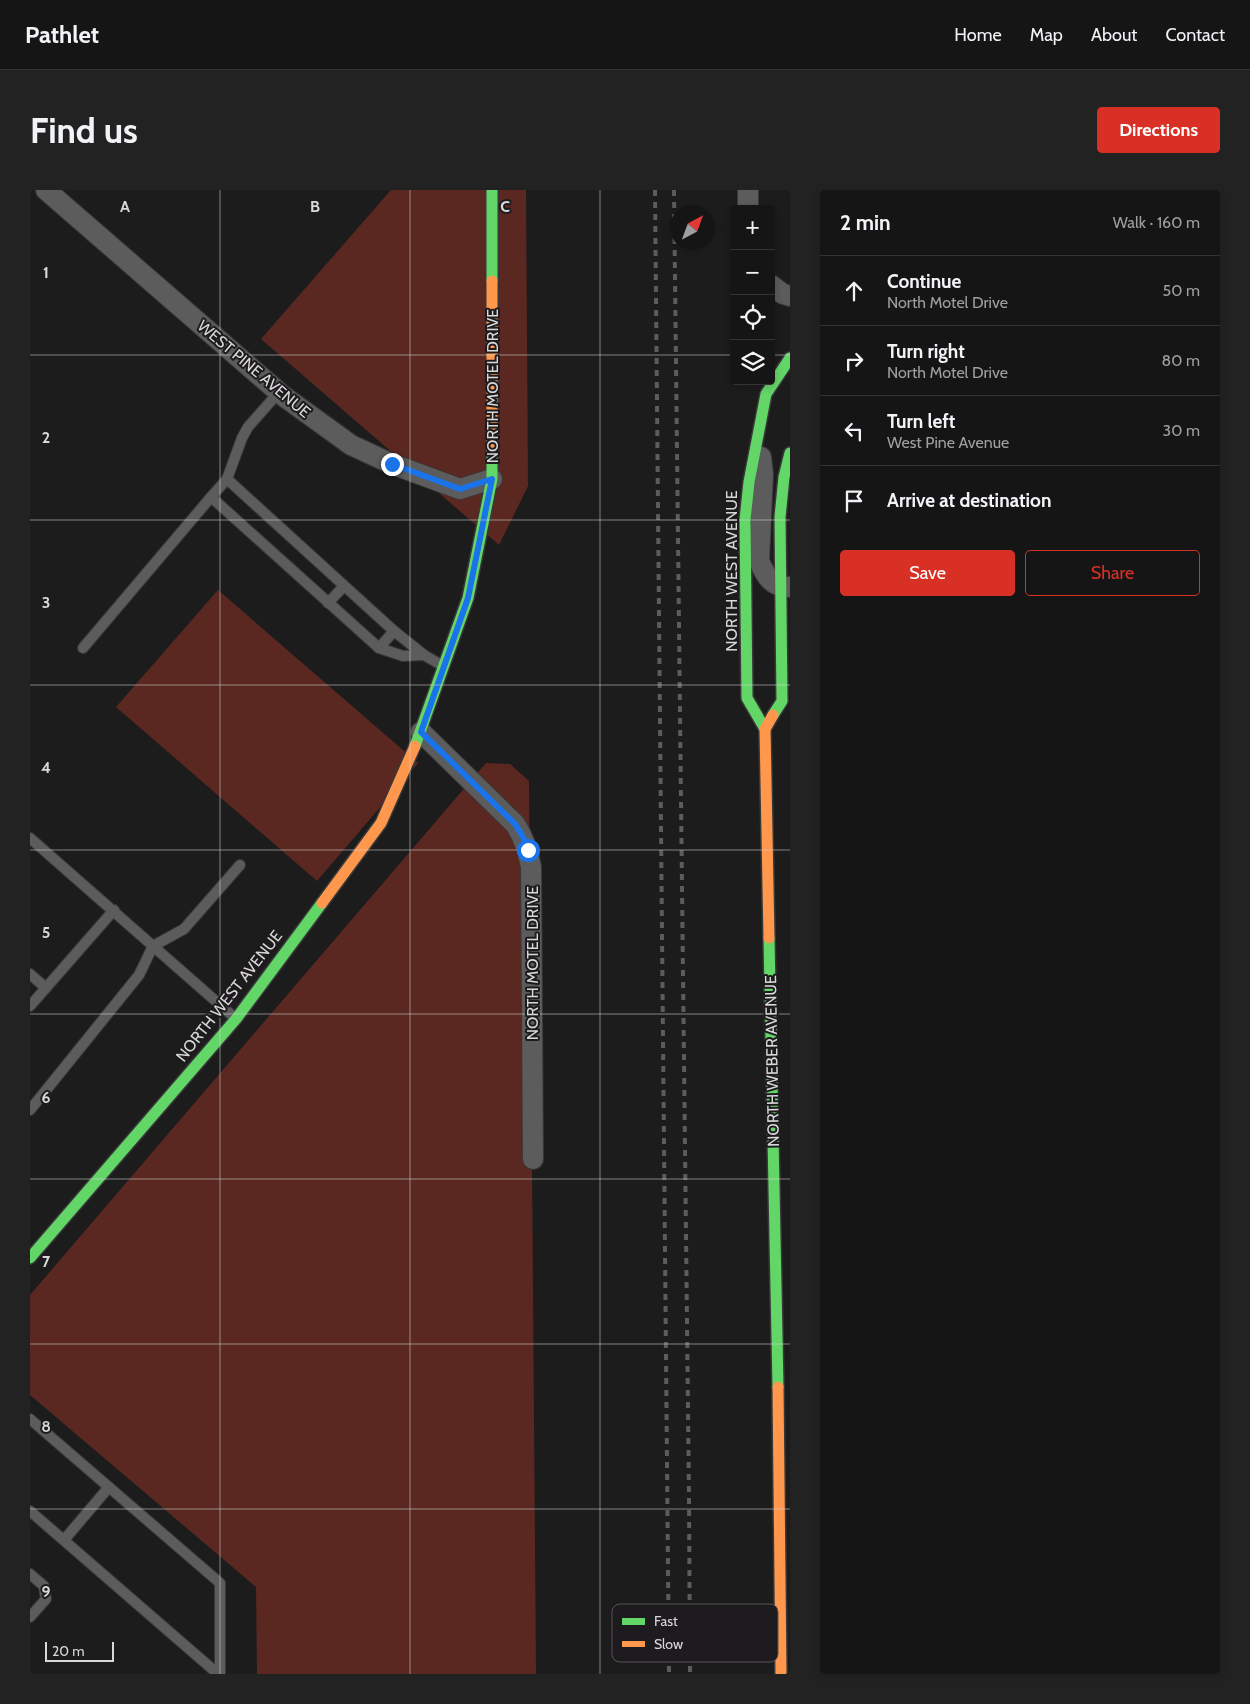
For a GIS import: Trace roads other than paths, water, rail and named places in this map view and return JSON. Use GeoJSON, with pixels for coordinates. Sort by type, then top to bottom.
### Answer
{"type":"FeatureCollection","features":[{"type":"Feature","properties":{"kind":"street","name":"WEST PINE AVENUE"},"geometry":{"type":"LineString","coordinates":[[46,190],[279,392],[350,445],[392,464],[460,489],[492,479]]}},
{"type":"Feature","properties":{"kind":"street","name":"NORTH MOTEL DRIVE"},"geometry":{"type":"LineString","coordinates":[[492,190],[492,479],[468,598],[421,732],[515,824],[528,850],[531,866],[533,1159]]}},
{"type":"Feature","properties":{"kind":"street"},"geometry":{"type":"LineString","coordinates":[[748,190],[748,205]]}},
{"type":"Feature","properties":{"kind":"street"},"geometry":{"type":"LineString","coordinates":[[775,288],[783,294],[790,296]]}},
{"type":"Feature","properties":{"kind":"street","name":"NORTH WEST AVENUE"},"geometry":{"type":"LineString","coordinates":[[765,729],[747,698],[745,520],[748,482],[759,429],[763,388],[790,358]]}},
{"type":"Feature","properties":{"kind":"street"},"geometry":{"type":"LineString","coordinates":[[759,429],[763,474],[759,561],[764,572],[772,582],[785,587]]}},
{"type":"Feature","properties":{"kind":"street"},"geometry":{"type":"LineString","coordinates":[[765,729],[782,701],[785,587],[780,517],[784,477],[790,453]]}},
{"type":"Feature","properties":{"kind":"street","name":"NORTH WEBER AVENUE"},"geometry":{"type":"LineString","coordinates":[[765,729],[784,1420],[781,1674]]}},
{"type":"Feature","properties":{"kind":"street","name":"NORTH WEST AVENUE"},"geometry":{"type":"LineString","coordinates":[[30,1258],[236,1019],[381,823],[421,732]]}},
{"type":"Feature","properties":{"kind":"lane"},"geometry":{"type":"LineString","coordinates":[[83,648],[227,479],[248,427],[279,392]]}},
{"type":"Feature","properties":{"kind":"lane"},"geometry":{"type":"LineString","coordinates":[[227,479],[394,631],[424,655],[444,666]]}},
{"type":"Feature","properties":{"kind":"lane"},"geometry":{"type":"LineString","coordinates":[[211,497],[379,648],[403,656],[424,655]]}},
{"type":"Feature","properties":{"kind":"lane"},"geometry":{"type":"LineString","coordinates":[[328,603],[344,586]]}},
{"type":"Feature","properties":{"kind":"lane"},"geometry":{"type":"LineString","coordinates":[[379,648],[394,631]]}},
{"type":"Feature","properties":{"kind":"lane"},"geometry":{"type":"LineString","coordinates":[[30,838],[236,1019]]}},
{"type":"Feature","properties":{"kind":"lane"},"geometry":{"type":"LineString","coordinates":[[30,1110],[140,975],[153,946],[184,929],[240,865]]}},
{"type":"Feature","properties":{"kind":"lane"},"geometry":{"type":"LineString","coordinates":[[30,1006],[114,910]]}},
{"type":"Feature","properties":{"kind":"lane"},"geometry":{"type":"LineString","coordinates":[[30,974],[46,988]]}},
{"type":"Feature","properties":{"kind":"lane"},"geometry":{"type":"LineString","coordinates":[[30,1419],[220,1583],[219,1674]]}},
{"type":"Feature","properties":{"kind":"lane"},"geometry":{"type":"LineString","coordinates":[[64,1540],[109,1487]]}},
{"type":"Feature","properties":{"kind":"lane"},"geometry":{"type":"LineString","coordinates":[[30,1511],[219,1674]]}},
{"type":"Feature","properties":{"kind":"lane"},"geometry":{"type":"LineString","coordinates":[[30,1574],[44,1586],[46,1598],[30,1617]]}},
{"type":"Feature","properties":{"kind":"railway"},"geometry":{"type":"LineString","coordinates":[[655,190],[668,1604]]}},
{"type":"Feature","properties":{"kind":"railway"},"geometry":{"type":"LineString","coordinates":[[674,190],[690,1604]]}},
{"type":"Feature","properties":{"kind":"railway"},"geometry":{"type":"LineString","coordinates":[[669,1662],[669,1674]]}},
{"type":"Feature","properties":{"kind":"railway"},"geometry":{"type":"LineString","coordinates":[[690,1662],[690,1674]]}}]}
